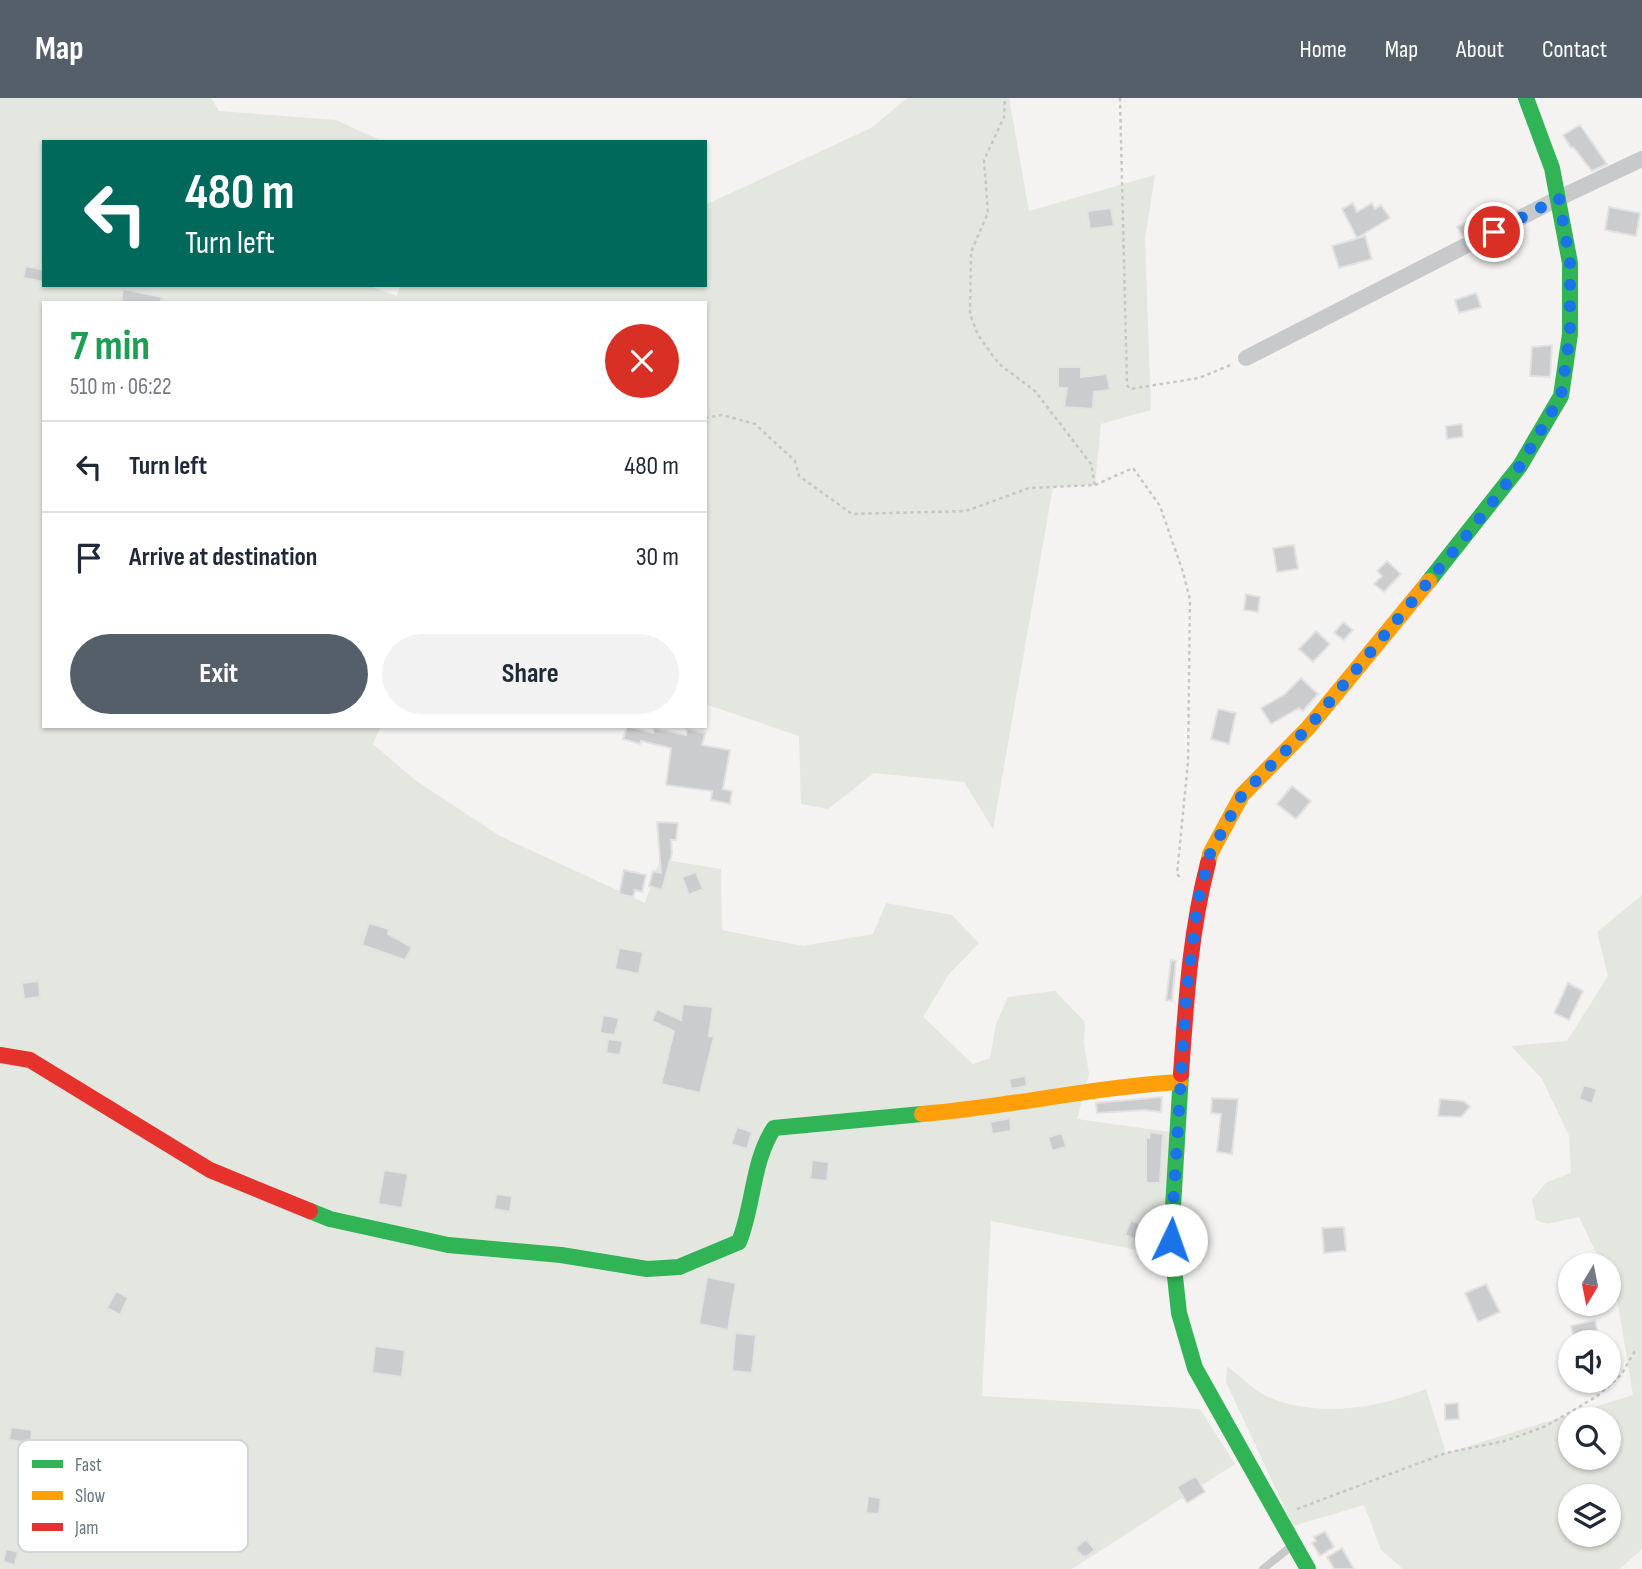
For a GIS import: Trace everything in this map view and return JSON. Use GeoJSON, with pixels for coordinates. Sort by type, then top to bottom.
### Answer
{"type":"FeatureCollection","features":[{"type":"Feature","properties":{"kind":"street"},"geometry":{"type":"LineString","coordinates":[[1308,1569],[1195,1368],[1179,1313],[1171,1240],[1186,996],[1198,901],[1210,854],[1242,795],[1308,728],[1471,530],[1520,466],[1561,396],[1570,334],[1570,263],[1552,168],[1525,98]]}},
{"type":"Feature","properties":{"kind":"street"},"geometry":{"type":"LineString","coordinates":[[1246,358],[1559,198],[1642,159]]}},
{"type":"Feature","properties":{"kind":"street"},"geometry":{"type":"LineString","coordinates":[[0,1055],[30,1060],[210,1170],[330,1219],[448,1245],[561,1255],[648,1269],[679,1267],[738,1242],[748,1220],[763,1145],[774,1128],[921,1116],[982,1109],[1127,1084],[1180,1082]]}},
{"type":"Feature","properties":{"kind":"lane"},"geometry":{"type":"LineString","coordinates":[[1263,1569],[1293,1545]]}},
{"type":"Feature","properties":{"kind":"path"},"geometry":{"type":"LineString","coordinates":[[1005,98],[1004,117],[984,160],[988,213],[971,252],[970,314],[978,335],[999,365],[1035,391],[1091,464],[1095,485]]}},
{"type":"Feature","properties":{"kind":"path"},"geometry":{"type":"LineString","coordinates":[[1120,98],[1127,385],[1130,389],[1199,378],[1246,358]]}},
{"type":"Feature","properties":{"kind":"path"},"geometry":{"type":"LineString","coordinates":[[707,418],[722,415],[755,424],[795,461],[799,477],[852,514],[966,511],[1029,488],[1095,485],[1133,468],[1160,506],[1183,572],[1189,600],[1188,762],[1177,874],[1198,901]]}},
{"type":"Feature","properties":{"kind":"path"},"geometry":{"type":"LineString","coordinates":[[1278,1517],[1324,1497],[1446,1453],[1504,1441],[1546,1426],[1597,1397],[1621,1375],[1635,1351]]}},
{"type":"Feature","properties":{"kind":"shaded area"},"geometry":{"type":"Polygon","coordinates":[[[0,98],[211,98],[219,111],[336,120],[380,140],[42,140],[42,287],[372,287],[397,296],[399,287],[707,287],[707,204],[871,128],[907,98],[1009,98],[1029,211],[1155,175],[1145,239],[1151,410],[1101,424],[1095,485],[1053,487],[993,829],[964,782],[874,773],[828,809],[801,804],[799,736],[707,705],[707,301],[42,301],[42,728],[380,728],[373,744],[415,780],[500,836],[645,903],[660,859],[721,869],[722,930],[803,946],[873,934],[886,903],[952,915],[979,943],[949,974],[923,1017],[973,1064],[990,1058],[996,1024],[1008,997],[1055,991],[1085,1022],[1084,1043],[1089,1074],[1077,1119],[1171,1132],[1167,1256],[991,1221],[982,1396],[1200,1409],[1235,1464],[1072,1569],[0,1569],[0,98]]]}},
{"type":"Feature","properties":{"kind":"shaded area"},"geometry":{"type":"Polygon","coordinates":[[[1642,895],[1642,1549],[1620,1569],[1403,1569],[1381,1550],[1364,1505],[1293,1526],[1226,1382],[1227,1366],[1266,1396],[1305,1407],[1326,1409],[1367,1406],[1426,1389],[1446,1453],[1558,1418],[1558,1470],[1621,1470],[1621,1407],[1594,1407],[1633,1395],[1620,1316],[1621,1253],[1596,1253],[1579,1217],[1547,1224],[1536,1220],[1532,1199],[1547,1182],[1571,1173],[1569,1136],[1542,1079],[1511,1046],[1567,1041],[1608,976],[1597,932],[1642,895]]]}},
{"type":"Feature","properties":{"kind":"building"},"geometry":{"type":"Polygon","coordinates":[[[1580,125],[1607,164],[1592,171],[1563,135],[1580,125]]]}},
{"type":"Feature","properties":{"kind":"building"},"geometry":{"type":"Polygon","coordinates":[[[1353,203],[1357,212],[1372,203],[1375,209],[1381,205],[1390,218],[1357,238],[1342,209],[1353,203]]]}},
{"type":"Feature","properties":{"kind":"building"},"geometry":{"type":"Polygon","coordinates":[[[1609,207],[1640,213],[1636,236],[1605,230],[1609,207]]]}},
{"type":"Feature","properties":{"kind":"building"},"geometry":{"type":"Polygon","coordinates":[[[1111,208],[1114,226],[1090,229],[1087,211],[1111,208]]]}},
{"type":"Feature","properties":{"kind":"building"},"geometry":{"type":"Polygon","coordinates":[[[1469,221],[1474,230],[1463,236],[1457,227],[1469,221]]]}},
{"type":"Feature","properties":{"kind":"building"},"geometry":{"type":"Polygon","coordinates":[[[1365,236],[1372,259],[1339,268],[1332,246],[1365,236]]]}},
{"type":"Feature","properties":{"kind":"building"},"geometry":{"type":"Polygon","coordinates":[[[26,266],[42,270],[42,282],[23,278],[26,266]]]}},
{"type":"Feature","properties":{"kind":"building"},"geometry":{"type":"Polygon","coordinates":[[[123,289],[162,297],[161,301],[121,301],[123,289]]]}},
{"type":"Feature","properties":{"kind":"building"},"geometry":{"type":"Polygon","coordinates":[[[1476,293],[1481,307],[1459,313],[1455,300],[1476,293]]]}},
{"type":"Feature","properties":{"kind":"building"},"geometry":{"type":"Polygon","coordinates":[[[1552,345],[1550,377],[1530,376],[1532,347],[1552,345]]]}},
{"type":"Feature","properties":{"kind":"building"},"geometry":{"type":"Polygon","coordinates":[[[1058,367],[1081,367],[1081,377],[1107,374],[1110,390],[1094,392],[1093,409],[1064,407],[1067,388],[1058,388],[1058,367]]]}},
{"type":"Feature","properties":{"kind":"building"},"geometry":{"type":"Polygon","coordinates":[[[1462,424],[1463,437],[1447,439],[1446,426],[1462,424]]]}},
{"type":"Feature","properties":{"kind":"building"},"geometry":{"type":"Polygon","coordinates":[[[1294,545],[1298,569],[1277,572],[1273,548],[1294,545]]]}},
{"type":"Feature","properties":{"kind":"building"},"geometry":{"type":"Polygon","coordinates":[[[1387,561],[1401,574],[1384,592],[1374,584],[1382,576],[1377,571],[1387,561]]]}},
{"type":"Feature","properties":{"kind":"building"},"geometry":{"type":"Polygon","coordinates":[[[1246,594],[1260,597],[1258,612],[1244,610],[1246,594]]]}},
{"type":"Feature","properties":{"kind":"building"},"geometry":{"type":"Polygon","coordinates":[[[1343,622],[1353,630],[1344,640],[1334,633],[1343,622]]]}},
{"type":"Feature","properties":{"kind":"building"},"geometry":{"type":"Polygon","coordinates":[[[1316,631],[1330,644],[1313,662],[1299,649],[1316,631]]]}},
{"type":"Feature","properties":{"kind":"building"},"geometry":{"type":"Polygon","coordinates":[[[1301,678],[1318,694],[1303,711],[1299,708],[1271,724],[1261,708],[1284,695],[1301,678]]]}},
{"type":"Feature","properties":{"kind":"building"},"geometry":{"type":"Polygon","coordinates":[[[1218,709],[1236,713],[1229,744],[1211,739],[1218,709]]]}},
{"type":"Feature","properties":{"kind":"building"},"geometry":{"type":"Polygon","coordinates":[[[626,728],[653,733],[654,728],[686,735],[687,729],[705,733],[702,745],[730,750],[723,789],[732,791],[730,804],[711,800],[712,791],[666,785],[671,748],[623,739],[626,728]]]}},
{"type":"Feature","properties":{"kind":"building"},"geometry":{"type":"Polygon","coordinates":[[[1292,786],[1311,801],[1296,819],[1277,804],[1292,786]]]}},
{"type":"Feature","properties":{"kind":"building"},"geometry":{"type":"Polygon","coordinates":[[[657,822],[678,823],[676,840],[671,840],[672,853],[662,890],[649,886],[653,871],[661,873],[657,822]]]}},
{"type":"Feature","properties":{"kind":"building"},"geometry":{"type":"Polygon","coordinates":[[[624,870],[646,875],[642,892],[635,890],[633,897],[619,894],[624,870]]]}},
{"type":"Feature","properties":{"kind":"building"},"geometry":{"type":"Polygon","coordinates":[[[696,872],[703,889],[689,895],[682,877],[696,872]]]}},
{"type":"Feature","properties":{"kind":"building"},"geometry":{"type":"Polygon","coordinates":[[[369,923],[389,929],[388,934],[412,947],[405,960],[362,945],[369,923]]]}},
{"type":"Feature","properties":{"kind":"building"},"geometry":{"type":"Polygon","coordinates":[[[619,948],[643,952],[639,974],[615,969],[619,948]]]}},
{"type":"Feature","properties":{"kind":"building"},"geometry":{"type":"Polygon","coordinates":[[[1171,960],[1176,961],[1172,1001],[1166,1000],[1171,960]]]}},
{"type":"Feature","properties":{"kind":"building"},"geometry":{"type":"Polygon","coordinates":[[[39,981],[40,997],[24,999],[22,983],[39,981]]]}},
{"type":"Feature","properties":{"kind":"building"},"geometry":{"type":"Polygon","coordinates":[[[1568,983],[1583,991],[1569,1020],[1554,1013],[1568,983]]]}},
{"type":"Feature","properties":{"kind":"building"},"geometry":{"type":"Polygon","coordinates":[[[683,1004],[713,1007],[709,1036],[714,1037],[700,1093],[661,1084],[674,1031],[652,1021],[657,1009],[681,1020],[683,1004]]]}},
{"type":"Feature","properties":{"kind":"building"},"geometry":{"type":"Polygon","coordinates":[[[603,1015],[619,1018],[615,1035],[600,1033],[603,1015]]]}},
{"type":"Feature","properties":{"kind":"building"},"geometry":{"type":"Polygon","coordinates":[[[608,1039],[623,1041],[620,1055],[606,1053],[608,1039]]]}},
{"type":"Feature","properties":{"kind":"building"},"geometry":{"type":"Polygon","coordinates":[[[1025,1076],[1027,1086],[1011,1089],[1009,1079],[1025,1076]]]}},
{"type":"Feature","properties":{"kind":"building"},"geometry":{"type":"Polygon","coordinates":[[[1584,1085],[1597,1089],[1592,1104],[1579,1099],[1584,1085]]]}},
{"type":"Feature","properties":{"kind":"building"},"geometry":{"type":"Polygon","coordinates":[[[1162,1097],[1161,1112],[1144,1110],[1097,1113],[1096,1103],[1162,1097]]]}},
{"type":"Feature","properties":{"kind":"building"},"geometry":{"type":"Polygon","coordinates":[[[1212,1098],[1238,1099],[1232,1154],[1217,1152],[1221,1114],[1211,1113],[1212,1098]]]}},
{"type":"Feature","properties":{"kind":"building"},"geometry":{"type":"Polygon","coordinates":[[[1440,1099],[1464,1101],[1470,1107],[1461,1117],[1438,1116],[1440,1099]]]}},
{"type":"Feature","properties":{"kind":"building"},"geometry":{"type":"Polygon","coordinates":[[[1010,1118],[1011,1131],[992,1134],[990,1122],[1010,1118]]]}},
{"type":"Feature","properties":{"kind":"building"},"geometry":{"type":"Polygon","coordinates":[[[737,1127],[752,1132],[747,1149],[731,1144],[737,1127]]]}},
{"type":"Feature","properties":{"kind":"building"},"geometry":{"type":"Polygon","coordinates":[[[1150,1132],[1163,1134],[1160,1183],[1146,1183],[1146,1137],[1149,1138],[1150,1132]]]}},
{"type":"Feature","properties":{"kind":"building"},"geometry":{"type":"Polygon","coordinates":[[[1062,1133],[1066,1147],[1052,1151],[1048,1137],[1062,1133]]]}},
{"type":"Feature","properties":{"kind":"building"},"geometry":{"type":"Polygon","coordinates":[[[812,1160],[829,1162],[827,1181],[810,1179],[812,1160]]]}},
{"type":"Feature","properties":{"kind":"building"},"geometry":{"type":"Polygon","coordinates":[[[384,1170],[408,1174],[402,1208],[378,1204],[384,1170]]]}},
{"type":"Feature","properties":{"kind":"building"},"geometry":{"type":"Polygon","coordinates":[[[496,1194],[512,1196],[510,1212],[494,1209],[496,1194]]]}},
{"type":"Feature","properties":{"kind":"building"},"geometry":{"type":"Polygon","coordinates":[[[1131,1220],[1152,1229],[1145,1244],[1125,1235],[1131,1220]]]}},
{"type":"Feature","properties":{"kind":"building"},"geometry":{"type":"Polygon","coordinates":[[[1344,1227],[1346,1251],[1324,1253],[1322,1228],[1344,1227]]]}},
{"type":"Feature","properties":{"kind":"building"},"geometry":{"type":"Polygon","coordinates":[[[707,1277],[736,1283],[728,1330],[699,1324],[707,1277]]]}},
{"type":"Feature","properties":{"kind":"building"},"geometry":{"type":"Polygon","coordinates":[[[1486,1284],[1500,1312],[1478,1322],[1465,1293],[1486,1284]]]}},
{"type":"Feature","properties":{"kind":"building"},"geometry":{"type":"Polygon","coordinates":[[[116,1291],[128,1298],[120,1315],[107,1308],[116,1291]]]}},
{"type":"Feature","properties":{"kind":"building"},"geometry":{"type":"Polygon","coordinates":[[[1595,1320],[1597,1330],[1572,1330],[1571,1326],[1595,1320]]]}},
{"type":"Feature","properties":{"kind":"building"},"geometry":{"type":"Polygon","coordinates":[[[735,1333],[756,1335],[752,1373],[732,1371],[735,1333]]]}},
{"type":"Feature","properties":{"kind":"building"},"geometry":{"type":"Polygon","coordinates":[[[375,1346],[405,1350],[402,1377],[372,1373],[375,1346]]]}},
{"type":"Feature","properties":{"kind":"building"},"geometry":{"type":"Polygon","coordinates":[[[1458,1403],[1459,1419],[1445,1420],[1445,1404],[1458,1403]]]}},
{"type":"Feature","properties":{"kind":"building"},"geometry":{"type":"Polygon","coordinates":[[[11,1427],[32,1430],[31,1440],[9,1440],[11,1427]]]}},
{"type":"Feature","properties":{"kind":"building"},"geometry":{"type":"Polygon","coordinates":[[[1196,1476],[1205,1492],[1187,1503],[1177,1487],[1196,1476]]]}},
{"type":"Feature","properties":{"kind":"building"},"geometry":{"type":"Polygon","coordinates":[[[868,1496],[881,1498],[879,1514],[866,1513],[868,1496]]]}},
{"type":"Feature","properties":{"kind":"building"},"geometry":{"type":"Polygon","coordinates":[[[1325,1531],[1334,1547],[1320,1556],[1312,1543],[1316,1541],[1314,1537],[1325,1531]]]}},
{"type":"Feature","properties":{"kind":"building"},"geometry":{"type":"Polygon","coordinates":[[[1086,1539],[1095,1550],[1082,1556],[1075,1548],[1086,1539]]]}},
{"type":"Feature","properties":{"kind":"building"},"geometry":{"type":"Polygon","coordinates":[[[1342,1548],[1354,1569],[1334,1569],[1327,1557],[1342,1548]]]}},
{"type":"Feature","properties":{"kind":"building"},"geometry":{"type":"Polygon","coordinates":[[[6,1549],[18,1552],[15,1565],[3,1562],[6,1549]]]}},
{"type":"Feature","properties":{"kind":"traffic: fast"},"geometry":{"type":"LineString","coordinates":[[1429,581],[1520,466],[1561,396],[1570,334],[1570,263],[1552,168],[1526,98]]}},
{"type":"Feature","properties":{"kind":"traffic: fast"},"geometry":{"type":"LineString","coordinates":[[1181,1074],[1171,1240],[1179,1313],[1195,1368],[1308,1569]]}},
{"type":"Feature","properties":{"kind":"traffic: fast"},"geometry":{"type":"LineString","coordinates":[[310,1211],[330,1219],[448,1245],[561,1255],[647,1269],[679,1267],[739,1242],[761,1155],[774,1128],[922,1114]]}},
{"type":"Feature","properties":{"kind":"traffic: slow"},"geometry":{"type":"LineString","coordinates":[[1208,863],[1210,854],[1242,795],[1308,728],[1429,581]]}},
{"type":"Feature","properties":{"kind":"traffic: slow"},"geometry":{"type":"LineString","coordinates":[[922,1114],[1180,1082]]}},
{"type":"Feature","properties":{"kind":"traffic: jam"},"geometry":{"type":"LineString","coordinates":[[1181,1074],[1193,941],[1208,863]]}},
{"type":"Feature","properties":{"kind":"traffic: jam"},"geometry":{"type":"LineString","coordinates":[[0,1055],[30,1060],[210,1170],[310,1211]]}},
{"type":"Feature","properties":{"kind":"route"},"geometry":{"type":"LineString","coordinates":[[1171,1240],[1186,996],[1198,901],[1210,854],[1242,795],[1308,728],[1471,530],[1520,466],[1561,396],[1570,334],[1570,263],[1559,198],[1494,232]]}}]}
